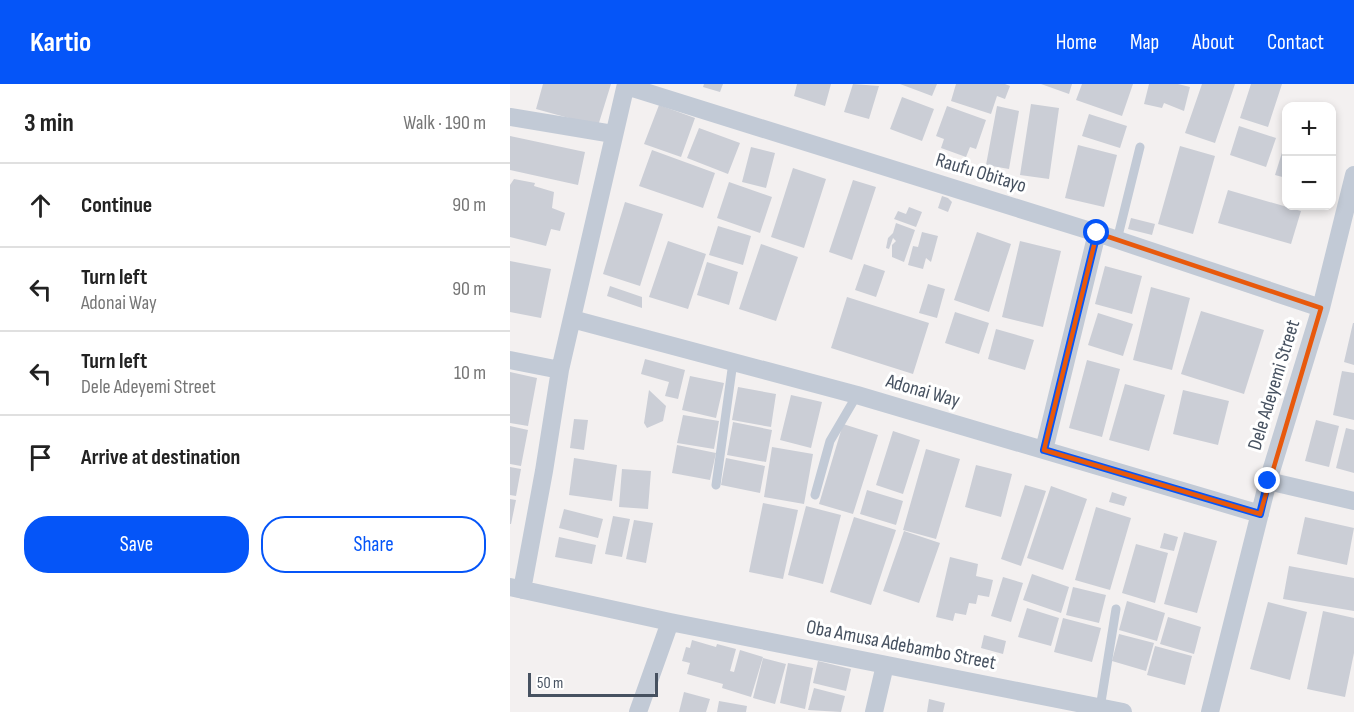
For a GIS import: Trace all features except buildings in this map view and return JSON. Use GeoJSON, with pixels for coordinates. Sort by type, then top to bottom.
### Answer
{"type":"FeatureCollection","features":[{"type":"Feature","properties":{"kind":"street"},"geometry":{"type":"LineString","coordinates":[[516,589],[544,471],[560,370],[626,85]]}},
{"type":"Feature","properties":{"kind":"street","name":"Raufu Obitayo"},"geometry":{"type":"LineString","coordinates":[[626,85],[1097,233],[1321,308]]}},
{"type":"Feature","properties":{"kind":"street"},"geometry":{"type":"LineString","coordinates":[[510,117],[613,134]]}},
{"type":"Feature","properties":{"kind":"street","name":"Dele Adeyemi Street"},"geometry":{"type":"LineString","coordinates":[[1210,712],[1268,481],[1321,308],[1354,175]]}},
{"type":"Feature","properties":{"kind":"street"},"geometry":{"type":"LineString","coordinates":[[1044,450],[1097,233]]}},
{"type":"Feature","properties":{"kind":"street","name":"Adonai Way"},"geometry":{"type":"LineString","coordinates":[[572,319],[857,395],[1260,514]]}},
{"type":"Feature","properties":{"kind":"street"},"geometry":{"type":"LineString","coordinates":[[510,360],[560,370]]}},
{"type":"Feature","properties":{"kind":"street"},"geometry":{"type":"LineString","coordinates":[[1268,481],[1354,501]]}},
{"type":"Feature","properties":{"kind":"street","name":"Oba Amusa Adebambo Street"},"geometry":{"type":"LineString","coordinates":[[516,589],[1111,710]]}},
{"type":"Feature","properties":{"kind":"street"},"geometry":{"type":"LineString","coordinates":[[638,712],[670,622]]}},
{"type":"Feature","properties":{"kind":"street"},"geometry":{"type":"LineString","coordinates":[[874,712],[885,664]]}},
{"type":"Feature","properties":{"kind":"lane"},"geometry":{"type":"LineString","coordinates":[[1117,240],[1140,147]]}},
{"type":"Feature","properties":{"kind":"lane"},"geometry":{"type":"LineString","coordinates":[[716,485],[733,362]]}},
{"type":"Feature","properties":{"kind":"lane"},"geometry":{"type":"LineString","coordinates":[[815,495],[830,441],[857,395]]}},
{"type":"Feature","properties":{"kind":"lane"},"geometry":{"type":"LineString","coordinates":[[1111,710],[1116,609]]}},
{"type":"Feature","properties":{"kind":"highlighted area"},"geometry":{"type":"Polygon","coordinates":[[[1097,233],[1321,308],[1260,514],[1044,450],[1097,233]]]}},
{"type":"Feature","properties":{"kind":"route"},"geometry":{"type":"LineString","coordinates":[[1097,233],[1044,450],[1260,514],[1268,481]]}}]}
